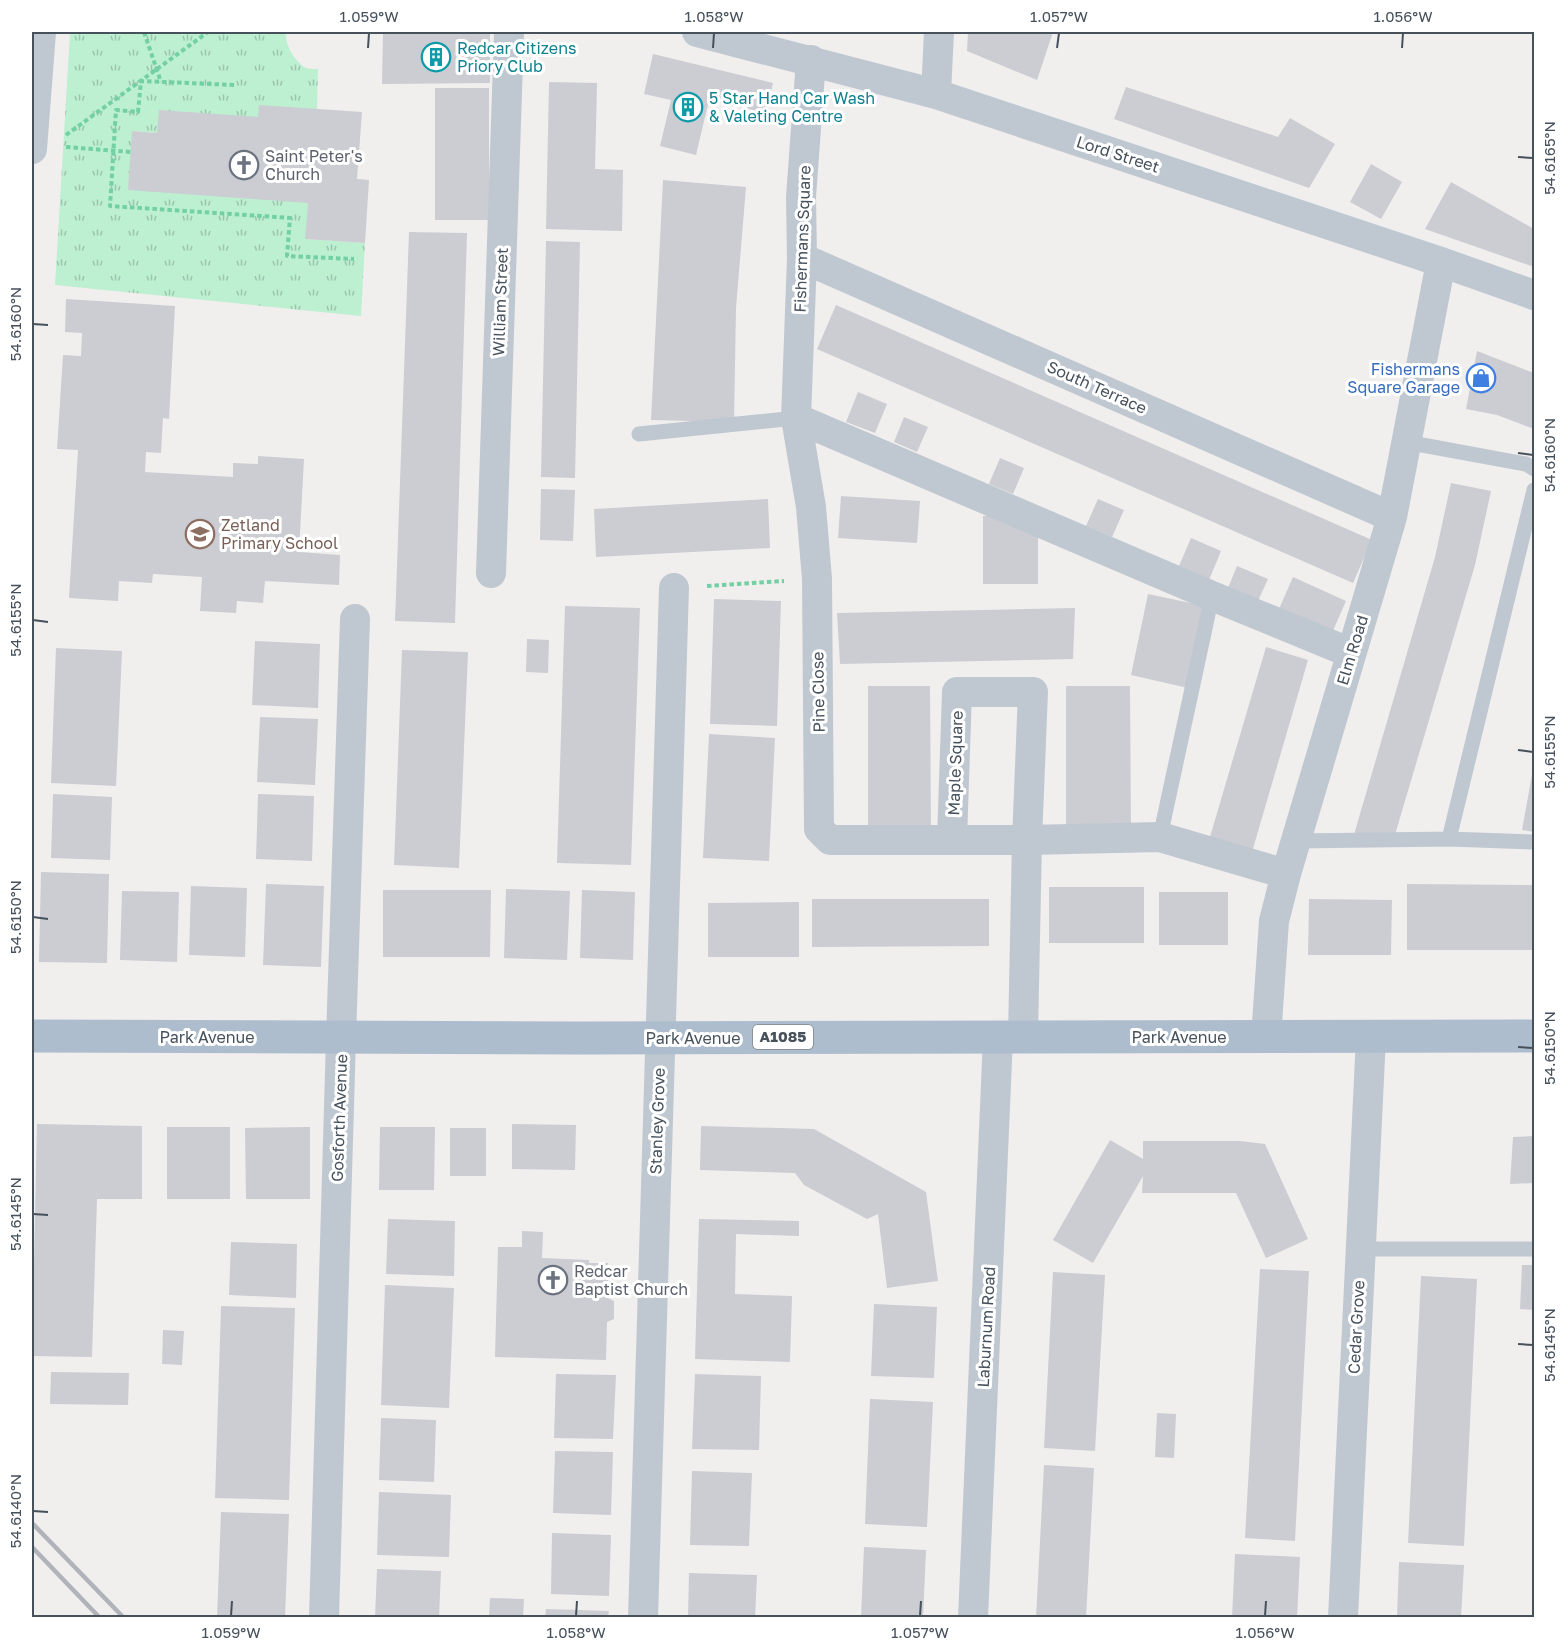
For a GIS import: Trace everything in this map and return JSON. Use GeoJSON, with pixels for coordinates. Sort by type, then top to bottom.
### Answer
{"type":"FeatureCollection","features":[{"type":"Feature","properties":{"kind":"main road","name":"Park Avenue"},"geometry":{"type":"LineString","coordinates":[[32,1036],[341,1038],[1534,1036]]}},
{"type":"Feature","properties":{"kind":"street"},"geometry":{"type":"LineString","coordinates":[[38,146],[41,32]]}},
{"type":"Feature","properties":{"kind":"street","name":"William Street"},"geometry":{"type":"LineString","coordinates":[[491,573],[509,32]]}},
{"type":"Feature","properties":{"kind":"street","name":"Lord Street"},"geometry":{"type":"LineString","coordinates":[[697,32],[936,94],[1441,261],[1534,295]]}},
{"type":"Feature","properties":{"kind":"street"},"geometry":{"type":"LineString","coordinates":[[936,94],[939,32]]}},
{"type":"Feature","properties":{"kind":"street","name":"Fishermans Square"},"geometry":{"type":"LineString","coordinates":[[796,418],[801,197],[811,60]]}},
{"type":"Feature","properties":{"kind":"street","name":"South Terrace"},"geometry":{"type":"LineString","coordinates":[[801,258],[1392,517]]}},
{"type":"Feature","properties":{"kind":"street","name":"Elm Road"},"geometry":{"type":"LineString","coordinates":[[1266,1038],[1274,921],[1392,517],[1441,261]]}},
{"type":"Feature","properties":{"kind":"street"},"geometry":{"type":"LineString","coordinates":[[796,418],[1212,596],[1351,652]]}},
{"type":"Feature","properties":{"kind":"street","name":"Pine Close"},"geometry":{"type":"LineString","coordinates":[[796,418],[811,507],[817,579],[819,829],[830,840],[952,840]]}},
{"type":"Feature","properties":{"kind":"street","name":"Stanley Grove"},"geometry":{"type":"LineString","coordinates":[[643,1617],[674,588]]}},
{"type":"Feature","properties":{"kind":"street","name":"Gosforth Avenue"},"geometry":{"type":"LineString","coordinates":[[324,1617],[355,619]]}},
{"type":"Feature","properties":{"kind":"street","name":"Maple Square"},"geometry":{"type":"LineString","coordinates":[[1011,1037],[1026,840],[1033,692],[957,692],[952,840],[1026,840]]}},
{"type":"Feature","properties":{"kind":"street"},"geometry":{"type":"LineString","coordinates":[[1026,840],[1160,837],[1286,874]]}},
{"type":"Feature","properties":{"kind":"street","name":"Laburnum Road"},"geometry":{"type":"LineString","coordinates":[[973,1617],[1011,1037]]}},
{"type":"Feature","properties":{"kind":"street","name":"Cedar Grove"},"geometry":{"type":"LineString","coordinates":[[1343,1617],[1371,1037]]}},
{"type":"Feature","properties":{"kind":"lane"},"geometry":{"type":"LineString","coordinates":[[639,434],[796,418]]}},
{"type":"Feature","properties":{"kind":"lane"},"geometry":{"type":"LineString","coordinates":[[1406,442],[1526,464],[1534,469]]}},
{"type":"Feature","properties":{"kind":"lane"},"geometry":{"type":"LineString","coordinates":[[1449,839],[1534,490]]}},
{"type":"Feature","properties":{"kind":"lane"},"geometry":{"type":"LineString","coordinates":[[1160,837],[1212,596]]}},
{"type":"Feature","properties":{"kind":"lane"},"geometry":{"type":"LineString","coordinates":[[1297,841],[1449,839],[1534,842]]}},
{"type":"Feature","properties":{"kind":"lane"},"geometry":{"type":"LineString","coordinates":[[1359,1249],[1534,1249]]}},
{"type":"Feature","properties":{"kind":"path"},"geometry":{"type":"LineString","coordinates":[[144,32],[161,82]]}},
{"type":"Feature","properties":{"kind":"path"},"geometry":{"type":"LineString","coordinates":[[38,146],[141,81],[208,32]]}},
{"type":"Feature","properties":{"kind":"path"},"geometry":{"type":"LineString","coordinates":[[141,81],[234,85]]}},
{"type":"Feature","properties":{"kind":"path"},"geometry":{"type":"LineString","coordinates":[[141,81],[138,112],[116,110],[110,206],[290,218],[287,256],[354,259]]}},
{"type":"Feature","properties":{"kind":"path"},"geometry":{"type":"LineString","coordinates":[[38,146],[131,152]]}},
{"type":"Feature","properties":{"kind":"path"},"geometry":{"type":"LineString","coordinates":[[674,588],[817,579]]}},
{"type":"Feature","properties":{"kind":"green space"},"geometry":{"type":"Polygon","coordinates":[[[70,32],[286,32],[288,46],[296,60],[305,68],[318,69],[317,109],[157,133],[132,131],[308,203],[306,239],[365,243],[361,316],[55,285],[70,32]]]}},
{"type":"Feature","properties":{"kind":"building","name":"Redcar Citizens Priory Club"},"geometry":{"type":"Polygon","coordinates":[[[383,32],[490,32],[490,83],[382,84],[383,32]]]}},
{"type":"Feature","properties":{"kind":"building"},"geometry":{"type":"Polygon","coordinates":[[[968,32],[1053,32],[1037,80],[967,51],[968,32]]]}},
{"type":"Feature","properties":{"kind":"building","name":"5 Star Hand Car Wash & Valeting Centre"},"geometry":{"type":"Polygon","coordinates":[[[653,54],[773,83],[766,113],[709,100],[696,155],[660,146],[671,100],[644,94],[653,54]]]}},
{"type":"Feature","properties":{"kind":"building"},"geometry":{"type":"Polygon","coordinates":[[[549,82],[597,83],[595,169],[623,170],[622,231],[546,229],[549,82]]]}},
{"type":"Feature","properties":{"kind":"building"},"geometry":{"type":"Polygon","coordinates":[[[1126,87],[1278,137],[1290,118],[1335,144],[1309,188],[1114,119],[1126,87]]]}},
{"type":"Feature","properties":{"kind":"building"},"geometry":{"type":"Polygon","coordinates":[[[435,88],[489,88],[489,220],[435,220],[435,88]]]}},
{"type":"Feature","properties":{"kind":"building","name":"Saint Peter's Church"},"geometry":{"type":"Polygon","coordinates":[[[259,105],[362,112],[357,179],[369,180],[365,243],[305,239],[308,203],[128,190],[132,131],[157,133],[159,110],[258,117],[259,105]]]}},
{"type":"Feature","properties":{"kind":"building"},"geometry":{"type":"Polygon","coordinates":[[[1371,164],[1402,182],[1381,219],[1350,202],[1371,164]]]}},
{"type":"Feature","properties":{"kind":"building"},"geometry":{"type":"Polygon","coordinates":[[[663,180],[746,187],[736,308],[734,422],[651,420],[663,180]]]}},
{"type":"Feature","properties":{"kind":"building"},"geometry":{"type":"Polygon","coordinates":[[[1451,182],[1534,229],[1534,267],[1425,229],[1451,182]]]}},
{"type":"Feature","properties":{"kind":"building"},"geometry":{"type":"Polygon","coordinates":[[[409,232],[467,233],[455,623],[395,621],[409,232]]]}},
{"type":"Feature","properties":{"kind":"building"},"geometry":{"type":"Polygon","coordinates":[[[546,241],[580,242],[575,478],[541,477],[546,241]]]}},
{"type":"Feature","properties":{"kind":"building"},"geometry":{"type":"Polygon","coordinates":[[[66,299],[175,306],[169,419],[163,418],[161,453],[146,452],[145,472],[233,477],[233,463],[258,464],[258,456],[304,459],[299,552],[340,555],[339,585],[265,581],[263,603],[237,601],[236,613],[200,611],[202,577],[153,574],[152,583],[119,581],[118,601],[69,598],[78,450],[57,449],[63,355],[81,356],[82,333],[65,332],[66,299]]]}},
{"type":"Feature","properties":{"kind":"building"},"geometry":{"type":"Polygon","coordinates":[[[836,305],[1372,540],[1353,583],[817,349],[836,305]]]}},
{"type":"Feature","properties":{"kind":"building"},"geometry":{"type":"Polygon","coordinates":[[[1477,351],[1534,373],[1534,429],[1497,415],[1466,409],[1477,351]]]}},
{"type":"Feature","properties":{"kind":"building"},"geometry":{"type":"Polygon","coordinates":[[[858,392],[887,404],[875,433],[846,422],[858,392]]]}},
{"type":"Feature","properties":{"kind":"building"},"geometry":{"type":"Polygon","coordinates":[[[904,417],[928,427],[917,452],[894,442],[904,417]]]}},
{"type":"Feature","properties":{"kind":"building"},"geometry":{"type":"Polygon","coordinates":[[[1000,458],[1024,468],[1013,494],[989,484],[1000,458]]]}},
{"type":"Feature","properties":{"kind":"building"},"geometry":{"type":"Polygon","coordinates":[[[1451,483],[1491,491],[1475,565],[1394,838],[1353,838],[1435,557],[1451,483]]]}},
{"type":"Feature","properties":{"kind":"building"},"geometry":{"type":"Polygon","coordinates":[[[541,489],[575,490],[573,541],[540,540],[541,489]]]}},
{"type":"Feature","properties":{"kind":"building"},"geometry":{"type":"Polygon","coordinates":[[[841,496],[920,501],[917,543],[838,538],[841,496]]]}},
{"type":"Feature","properties":{"kind":"building"},"geometry":{"type":"Polygon","coordinates":[[[768,499],[770,548],[596,557],[594,509],[768,499]]]}},
{"type":"Feature","properties":{"kind":"building"},"geometry":{"type":"Polygon","coordinates":[[[1098,499],[1124,510],[1112,537],[1086,526],[1098,499]]]}},
{"type":"Feature","properties":{"kind":"building"},"geometry":{"type":"Polygon","coordinates":[[[1038,515],[1038,584],[983,584],[983,516],[1038,515]]]}},
{"type":"Feature","properties":{"kind":"building"},"geometry":{"type":"Polygon","coordinates":[[[1191,538],[1221,551],[1209,580],[1179,566],[1191,538]]]}},
{"type":"Feature","properties":{"kind":"building"},"geometry":{"type":"Polygon","coordinates":[[[1237,566],[1268,579],[1258,601],[1228,588],[1237,566]]]}},
{"type":"Feature","properties":{"kind":"building"},"geometry":{"type":"Polygon","coordinates":[[[1293,577],[1346,601],[1332,633],[1279,609],[1293,577]]]}},
{"type":"Feature","properties":{"kind":"building"},"geometry":{"type":"Polygon","coordinates":[[[1148,594],[1205,606],[1188,688],[1131,675],[1148,594]]]}},
{"type":"Feature","properties":{"kind":"building"},"geometry":{"type":"Polygon","coordinates":[[[714,599],[781,601],[777,726],[710,724],[714,599]]]}},
{"type":"Feature","properties":{"kind":"building"},"geometry":{"type":"Polygon","coordinates":[[[565,606],[640,608],[631,865],[557,863],[565,606]]]}},
{"type":"Feature","properties":{"kind":"building"},"geometry":{"type":"Polygon","coordinates":[[[1075,608],[1073,659],[840,664],[837,613],[1075,608]]]}},
{"type":"Feature","properties":{"kind":"building"},"geometry":{"type":"Polygon","coordinates":[[[527,639],[549,640],[548,673],[526,672],[527,639]]]}},
{"type":"Feature","properties":{"kind":"building"},"geometry":{"type":"Polygon","coordinates":[[[255,641],[320,644],[318,708],[252,705],[255,641]]]}},
{"type":"Feature","properties":{"kind":"building"},"geometry":{"type":"Polygon","coordinates":[[[1266,647],[1308,660],[1250,859],[1207,847],[1266,647]]]}},
{"type":"Feature","properties":{"kind":"building"},"geometry":{"type":"Polygon","coordinates":[[[56,648],[122,651],[116,786],[51,783],[56,648]]]}},
{"type":"Feature","properties":{"kind":"building"},"geometry":{"type":"Polygon","coordinates":[[[402,650],[468,652],[459,868],[394,865],[402,650]]]}},
{"type":"Feature","properties":{"kind":"building"},"geometry":{"type":"Polygon","coordinates":[[[868,686],[930,686],[931,835],[868,835],[868,686]]]}},
{"type":"Feature","properties":{"kind":"building"},"geometry":{"type":"Polygon","coordinates":[[[1066,686],[1130,686],[1131,836],[1066,837],[1066,686]]]}},
{"type":"Feature","properties":{"kind":"building"},"geometry":{"type":"Polygon","coordinates":[[[260,717],[318,719],[315,785],[257,782],[260,717]]]}},
{"type":"Feature","properties":{"kind":"building"},"geometry":{"type":"Polygon","coordinates":[[[709,734],[775,738],[769,861],[703,858],[709,734]]]}},
{"type":"Feature","properties":{"kind":"building"},"geometry":{"type":"Polygon","coordinates":[[[1534,769],[1534,832],[1522,830],[1534,769]]]}},
{"type":"Feature","properties":{"kind":"building"},"geometry":{"type":"Polygon","coordinates":[[[53,794],[112,797],[110,860],[51,858],[53,794]]]}},
{"type":"Feature","properties":{"kind":"building"},"geometry":{"type":"Polygon","coordinates":[[[258,794],[314,796],[312,861],[256,859],[258,794]]]}},
{"type":"Feature","properties":{"kind":"building"},"geometry":{"type":"Polygon","coordinates":[[[41,872],[109,874],[107,963],[39,962],[41,872]]]}},
{"type":"Feature","properties":{"kind":"building"},"geometry":{"type":"Polygon","coordinates":[[[266,884],[324,886],[321,967],[263,965],[266,884]]]}},
{"type":"Feature","properties":{"kind":"building"},"geometry":{"type":"Polygon","coordinates":[[[1407,884],[1534,885],[1534,950],[1407,950],[1407,884]]]}},
{"type":"Feature","properties":{"kind":"building"},"geometry":{"type":"Polygon","coordinates":[[[191,886],[247,888],[245,957],[189,955],[191,886]]]}},
{"type":"Feature","properties":{"kind":"building"},"geometry":{"type":"Polygon","coordinates":[[[1049,887],[1144,887],[1144,943],[1049,943],[1049,887]]]}},
{"type":"Feature","properties":{"kind":"building"},"geometry":{"type":"Polygon","coordinates":[[[506,889],[570,891],[567,960],[504,958],[506,889]]]}},
{"type":"Feature","properties":{"kind":"building"},"geometry":{"type":"Polygon","coordinates":[[[383,890],[491,890],[490,957],[383,957],[383,890]]]}},
{"type":"Feature","properties":{"kind":"building"},"geometry":{"type":"Polygon","coordinates":[[[582,890],[635,892],[633,960],[580,958],[582,890]]]}},
{"type":"Feature","properties":{"kind":"building"},"geometry":{"type":"Polygon","coordinates":[[[122,891],[179,892],[177,962],[120,960],[122,891]]]}},
{"type":"Feature","properties":{"kind":"building"},"geometry":{"type":"Polygon","coordinates":[[[1159,892],[1228,892],[1228,945],[1159,945],[1159,892]]]}},
{"type":"Feature","properties":{"kind":"building"},"geometry":{"type":"Polygon","coordinates":[[[812,899],[989,899],[989,946],[812,947],[812,899]]]}},
{"type":"Feature","properties":{"kind":"building"},"geometry":{"type":"Polygon","coordinates":[[[1309,899],[1392,900],[1391,955],[1308,955],[1309,899]]]}},
{"type":"Feature","properties":{"kind":"building"},"geometry":{"type":"Polygon","coordinates":[[[799,902],[799,957],[708,957],[708,903],[799,902]]]}},
{"type":"Feature","properties":{"kind":"building"},"geometry":{"type":"Polygon","coordinates":[[[37,1124],[142,1126],[142,1199],[97,1199],[92,1357],[32,1356],[37,1124]]]}},
{"type":"Feature","properties":{"kind":"building"},"geometry":{"type":"Polygon","coordinates":[[[512,1124],[576,1125],[575,1170],[512,1169],[512,1124]]]}},
{"type":"Feature","properties":{"kind":"building"},"geometry":{"type":"Polygon","coordinates":[[[701,1126],[814,1129],[926,1192],[938,1281],[887,1288],[878,1214],[867,1219],[804,1185],[795,1173],[700,1170],[701,1126]]]}},
{"type":"Feature","properties":{"kind":"building"},"geometry":{"type":"Polygon","coordinates":[[[167,1127],[230,1127],[230,1199],[167,1199],[167,1127]]]}},
{"type":"Feature","properties":{"kind":"building"},"geometry":{"type":"Polygon","coordinates":[[[310,1127],[310,1199],[246,1199],[245,1128],[310,1127]]]}},
{"type":"Feature","properties":{"kind":"building"},"geometry":{"type":"Polygon","coordinates":[[[380,1127],[435,1127],[434,1190],[379,1190],[380,1127]]]}},
{"type":"Feature","properties":{"kind":"building"},"geometry":{"type":"Polygon","coordinates":[[[450,1128],[486,1128],[486,1176],[450,1176],[450,1128]]]}},
{"type":"Feature","properties":{"kind":"building"},"geometry":{"type":"Polygon","coordinates":[[[1534,1136],[1534,1183],[1510,1184],[1513,1137],[1534,1136]]]}},
{"type":"Feature","properties":{"kind":"building"},"geometry":{"type":"Polygon","coordinates":[[[1110,1140],[1143,1159],[1143,1141],[1240,1141],[1265,1144],[1308,1239],[1266,1258],[1236,1193],[1142,1193],[1143,1176],[1093,1263],[1053,1240],[1110,1140]]]}},
{"type":"Feature","properties":{"kind":"building"},"geometry":{"type":"Polygon","coordinates":[[[388,1219],[455,1221],[454,1276],[386,1274],[388,1219]]]}},
{"type":"Feature","properties":{"kind":"building"},"geometry":{"type":"Polygon","coordinates":[[[699,1219],[799,1221],[799,1236],[736,1234],[735,1294],[792,1296],[790,1362],[695,1359],[699,1219]]]}},
{"type":"Feature","properties":{"kind":"building","name":"Redcar Baptist Church"},"geometry":{"type":"Polygon","coordinates":[[[522,1231],[543,1232],[542,1258],[608,1263],[608,1298],[614,1301],[614,1319],[607,1322],[606,1360],[495,1357],[498,1247],[522,1247],[522,1231]]]}},
{"type":"Feature","properties":{"kind":"building"},"geometry":{"type":"Polygon","coordinates":[[[231,1242],[297,1244],[296,1298],[229,1295],[231,1242]]]}},
{"type":"Feature","properties":{"kind":"building"},"geometry":{"type":"Polygon","coordinates":[[[1522,1265],[1534,1265],[1534,1310],[1520,1309],[1522,1265]]]}},
{"type":"Feature","properties":{"kind":"building"},"geometry":{"type":"Polygon","coordinates":[[[1260,1269],[1309,1271],[1295,1541],[1245,1538],[1260,1269]]]}},
{"type":"Feature","properties":{"kind":"building"},"geometry":{"type":"Polygon","coordinates":[[[1053,1272],[1105,1275],[1095,1451],[1044,1448],[1053,1272]]]}},
{"type":"Feature","properties":{"kind":"building"},"geometry":{"type":"Polygon","coordinates":[[[1421,1276],[1477,1279],[1464,1546],[1408,1543],[1421,1276]]]}},
{"type":"Feature","properties":{"kind":"building"},"geometry":{"type":"Polygon","coordinates":[[[385,1285],[454,1288],[449,1408],[381,1405],[385,1285]]]}},
{"type":"Feature","properties":{"kind":"building"},"geometry":{"type":"Polygon","coordinates":[[[874,1304],[937,1307],[934,1378],[871,1376],[874,1304]]]}},
{"type":"Feature","properties":{"kind":"building"},"geometry":{"type":"Polygon","coordinates":[[[221,1306],[295,1308],[289,1500],[215,1498],[221,1306]]]}},
{"type":"Feature","properties":{"kind":"building"},"geometry":{"type":"Polygon","coordinates":[[[163,1330],[184,1331],[182,1365],[162,1364],[163,1330]]]}},
{"type":"Feature","properties":{"kind":"building"},"geometry":{"type":"Polygon","coordinates":[[[51,1372],[129,1373],[128,1405],[50,1404],[51,1372]]]}},
{"type":"Feature","properties":{"kind":"building"},"geometry":{"type":"Polygon","coordinates":[[[556,1374],[616,1375],[613,1439],[554,1438],[556,1374]]]}},
{"type":"Feature","properties":{"kind":"building"},"geometry":{"type":"Polygon","coordinates":[[[695,1374],[761,1376],[759,1450],[692,1449],[695,1374]]]}},
{"type":"Feature","properties":{"kind":"building"},"geometry":{"type":"Polygon","coordinates":[[[870,1399],[933,1402],[927,1527],[865,1524],[870,1399]]]}},
{"type":"Feature","properties":{"kind":"building"},"geometry":{"type":"Polygon","coordinates":[[[1157,1413],[1176,1414],[1174,1458],[1155,1457],[1157,1413]]]}},
{"type":"Feature","properties":{"kind":"building"},"geometry":{"type":"Polygon","coordinates":[[[381,1418],[436,1420],[434,1482],[379,1480],[381,1418]]]}},
{"type":"Feature","properties":{"kind":"building"},"geometry":{"type":"Polygon","coordinates":[[[555,1451],[613,1452],[611,1515],[553,1513],[555,1451]]]}},
{"type":"Feature","properties":{"kind":"building"},"geometry":{"type":"Polygon","coordinates":[[[1044,1465],[1094,1468],[1086,1618],[1036,1618],[1044,1465]]]}},
{"type":"Feature","properties":{"kind":"building"},"geometry":{"type":"Polygon","coordinates":[[[692,1471],[752,1473],[749,1546],[690,1545],[692,1471]]]}},
{"type":"Feature","properties":{"kind":"building"},"geometry":{"type":"Polygon","coordinates":[[[379,1492],[451,1495],[449,1557],[377,1555],[379,1492]]]}},
{"type":"Feature","properties":{"kind":"building"},"geometry":{"type":"Polygon","coordinates":[[[221,1512],[289,1514],[285,1618],[217,1618],[221,1512]]]}},
{"type":"Feature","properties":{"kind":"building"},"geometry":{"type":"Polygon","coordinates":[[[552,1533],[611,1535],[609,1596],[551,1594],[552,1533]]]}},
{"type":"Feature","properties":{"kind":"building"},"geometry":{"type":"Polygon","coordinates":[[[864,1547],[926,1550],[923,1618],[861,1618],[864,1547]]]}},
{"type":"Feature","properties":{"kind":"building"},"geometry":{"type":"Polygon","coordinates":[[[1235,1554],[1300,1557],[1297,1618],[1232,1618],[1235,1554]]]}},
{"type":"Feature","properties":{"kind":"building"},"geometry":{"type":"Polygon","coordinates":[[[1399,1562],[1464,1565],[1461,1618],[1397,1618],[1399,1562]]]}},
{"type":"Feature","properties":{"kind":"building"},"geometry":{"type":"Polygon","coordinates":[[[377,1569],[441,1571],[439,1618],[375,1618],[377,1569]]]}},
{"type":"Feature","properties":{"kind":"building"},"geometry":{"type":"Polygon","coordinates":[[[689,1573],[757,1575],[755,1618],[688,1618],[689,1573]]]}},
{"type":"Feature","properties":{"kind":"building"},"geometry":{"type":"Polygon","coordinates":[[[490,1598],[524,1599],[523,1617],[489,1616],[490,1598]]]}},
{"type":"Feature","properties":{"kind":"building"},"geometry":{"type":"Polygon","coordinates":[[[546,1609],[609,1611],[608,1618],[545,1618],[546,1609]]]}},
{"type":"Feature","properties":{"kind":"railway"},"geometry":{"type":"LineString","coordinates":[[32,1523],[124,1618]]}},
{"type":"Feature","properties":{"kind":"railway"},"geometry":{"type":"LineString","coordinates":[[32,1547],[100,1618]]}},
{"type":"Feature","properties":{"kind":"place","name":"Redcar Citizens Priory Club"},"geometry":{"type":"Point","coordinates":[436,57]}},
{"type":"Feature","properties":{"kind":"place","name":"5 Star Hand Car Wash & Valeting Centre"},"geometry":{"type":"Point","coordinates":[688,107]}},
{"type":"Feature","properties":{"kind":"place","name":"Saint Peter's Church"},"geometry":{"type":"Point","coordinates":[244,165]}},
{"type":"Feature","properties":{"kind":"place","name":"Fishermans Square Garage"},"geometry":{"type":"Point","coordinates":[1481,378]}},
{"type":"Feature","properties":{"kind":"place","name":"Zetland Primary School"},"geometry":{"type":"Point","coordinates":[200,534]}},
{"type":"Feature","properties":{"kind":"place","name":"Redcar Baptist Church"},"geometry":{"type":"Point","coordinates":[553,1280]}}]}
